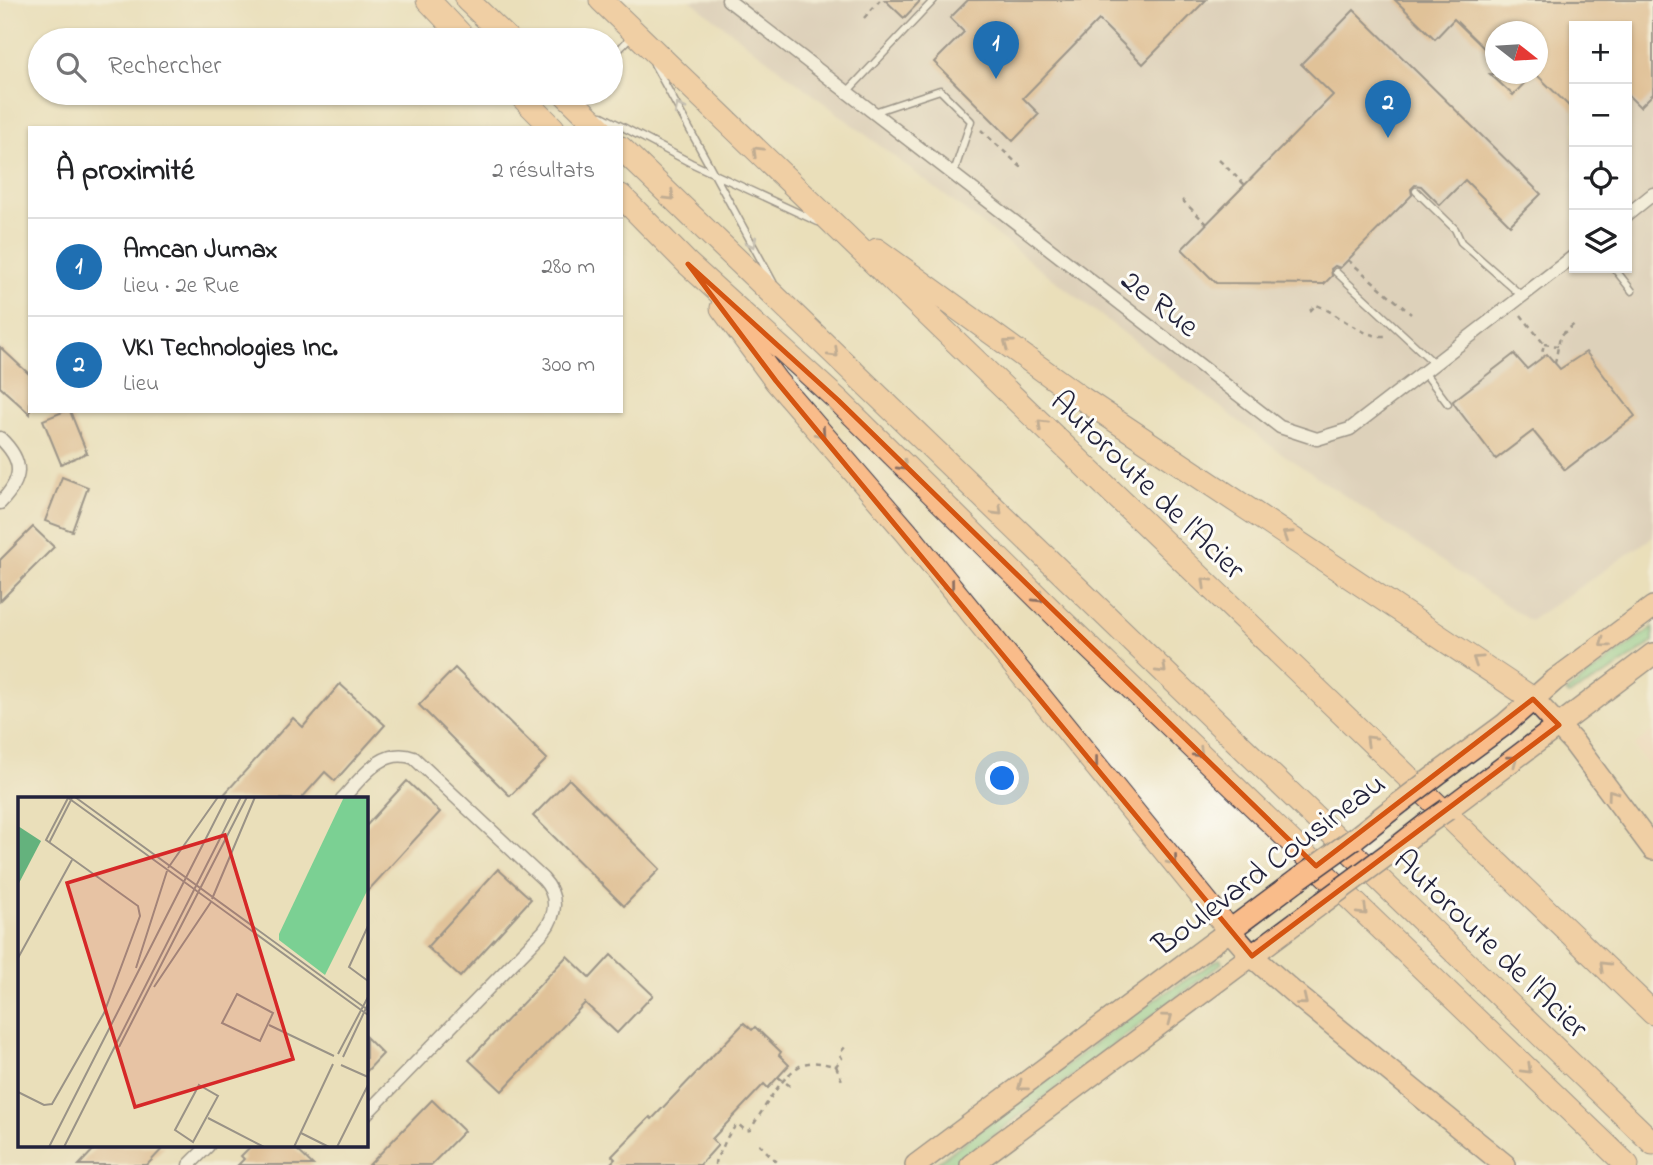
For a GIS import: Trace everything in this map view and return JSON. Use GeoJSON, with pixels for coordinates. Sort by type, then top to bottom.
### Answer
{"type":"FeatureCollection","features":[{"type":"Feature","properties":{"kind":"highway"},"geometry":{"type":"LineString","coordinates":[[428,0],[455,28]]}},
{"type":"Feature","properties":{"kind":"highway"},"geometry":{"type":"LineString","coordinates":[[467,0],[496,28]]}},
{"type":"Feature","properties":{"kind":"highway","name":"Autoroute de l'Acier"},"geometry":{"type":"LineString","coordinates":[[601,0],[1653,1013]]}},
{"type":"Feature","properties":{"kind":"highway"},"geometry":{"type":"LineString","coordinates":[[530,105],[551,126]]}},
{"type":"Feature","properties":{"kind":"highway"},"geometry":{"type":"LineString","coordinates":[[580,105],[598,126]]}},
{"type":"Feature","properties":{"kind":"highway","name":"Autoroute de l'Acier"},"geometry":{"type":"LineString","coordinates":[[623,150],[1653,1143]]}},
{"type":"Feature","properties":{"kind":"highway"},"geometry":{"type":"LineString","coordinates":[[623,198],[688,264],[838,400],[1130,687],[1627,1165]]}},
{"type":"Feature","properties":{"kind":"highway"},"geometry":{"type":"LineString","coordinates":[[806,199],[1090,404],[1533,699]]}},
{"type":"Feature","properties":{"kind":"highway"},"geometry":{"type":"LineString","coordinates":[[688,264],[776,381],[907,533],[1230,931]]}},
{"type":"Feature","properties":{"kind":"main road","name":"Boulevard Cousineau"},"geometry":{"type":"LineString","coordinates":[[916,1165],[1504,725],[1555,680],[1653,607]]}},
{"type":"Feature","properties":{"kind":"main road","name":"Boulevard Cousineau"},"geometry":{"type":"LineString","coordinates":[[971,1165],[1653,654]]}},
{"type":"Feature","properties":{"kind":"main road"},"geometry":{"type":"LineString","coordinates":[[1533,699],[1559,725],[1653,849]]}},
{"type":"Feature","properties":{"kind":"main road"},"geometry":{"type":"LineString","coordinates":[[1230,931],[1252,956],[1293,992],[1505,1165]]}},
{"type":"Feature","properties":{"kind":"street","name":"2e Rue"},"geometry":{"type":"LineString","coordinates":[[728,0],[1280,427],[1317,439],[1350,429],[1569,260]]}},
{"type":"Feature","properties":{"kind":"street"},"geometry":{"type":"LineString","coordinates":[[1632,211],[1653,194]]}},
{"type":"Feature","properties":{"kind":"street"},"geometry":{"type":"LineString","coordinates":[[0,438],[18,461],[15,485],[0,503]]}},
{"type":"Feature","properties":{"kind":"street"},"geometry":{"type":"LineString","coordinates":[[344,797],[383,759],[398,755],[414,758],[543,880],[553,894],[555,905],[551,921],[544,931],[368,1112]]}},
{"type":"Feature","properties":{"kind":"street"},"geometry":{"type":"LineString","coordinates":[[189,1165],[206,1148]]}},
{"type":"Feature","properties":{"kind":"lane"},"geometry":{"type":"LineString","coordinates":[[847,92],[933,0]]}},
{"type":"Feature","properties":{"kind":"lane"},"geometry":{"type":"LineString","coordinates":[[623,46],[635,33],[667,85],[789,310]]}},
{"type":"Feature","properties":{"kind":"lane"},"geometry":{"type":"LineString","coordinates":[[873,112],[940,90],[971,121],[953,174]]}},
{"type":"Feature","properties":{"kind":"lane"},"geometry":{"type":"LineString","coordinates":[[589,105],[715,174],[879,251]]}},
{"type":"Feature","properties":{"kind":"lane"},"geometry":{"type":"LineString","coordinates":[[1416,191],[1455,229],[1461,242],[1517,300]]}},
{"type":"Feature","properties":{"kind":"lane"},"geometry":{"type":"LineString","coordinates":[[1336,272],[1398,329],[1429,368],[1448,404]]}},
{"type":"Feature","properties":{"kind":"lane"},"geometry":{"type":"LineString","coordinates":[[1618,273],[1632,291]]}},
{"type":"Feature","properties":{"kind":"path"},"geometry":{"type":"LineString","coordinates":[[864,18],[880,0]]}},
{"type":"Feature","properties":{"kind":"path"},"geometry":{"type":"LineString","coordinates":[[971,121],[1022,168]]}},
{"type":"Feature","properties":{"kind":"path"},"geometry":{"type":"LineString","coordinates":[[1219,160],[1245,185]]}},
{"type":"Feature","properties":{"kind":"path"},"geometry":{"type":"LineString","coordinates":[[1182,200],[1208,224]]}},
{"type":"Feature","properties":{"kind":"path"},"geometry":{"type":"LineString","coordinates":[[1348,260],[1411,314]]}},
{"type":"Feature","properties":{"kind":"path"},"geometry":{"type":"LineString","coordinates":[[1517,300],[1544,344],[1541,359]]}},
{"type":"Feature","properties":{"kind":"path"},"geometry":{"type":"LineString","coordinates":[[1310,311],[1316,305],[1331,310],[1376,337],[1390,336],[1398,329]]}},
{"type":"Feature","properties":{"kind":"path"},"geometry":{"type":"LineString","coordinates":[[1555,363],[1560,336],[1577,322]]}},
{"type":"Feature","properties":{"kind":"path"},"geometry":{"type":"LineString","coordinates":[[1544,344],[1558,346]]}},
{"type":"Feature","properties":{"kind":"path"},"geometry":{"type":"LineString","coordinates":[[836,1066],[842,1058],[838,1054],[846,1046]]}},
{"type":"Feature","properties":{"kind":"path"},"geometry":{"type":"LineString","coordinates":[[715,1165],[715,1157],[722,1149],[723,1140],[738,1124],[746,1131],[750,1130],[794,1068],[818,1062],[836,1066]]}},
{"type":"Feature","properties":{"kind":"path"},"geometry":{"type":"LineString","coordinates":[[836,1066],[843,1083]]}},
{"type":"Feature","properties":{"kind":"path"},"geometry":{"type":"LineString","coordinates":[[778,1077],[793,1088]]}},
{"type":"Feature","properties":{"kind":"path"},"geometry":{"type":"LineString","coordinates":[[759,1144],[777,1162]]}},
{"type":"Feature","properties":{"kind":"highlighted area"},"geometry":{"type":"Polygon","coordinates":[[[688,264],[838,400],[1316,866],[1533,699],[1559,725],[1252,956],[776,381],[688,264]]]}},
{"type":"Feature","properties":{"kind":"shaded area"},"geometry":{"type":"Polygon","coordinates":[[[690,0],[1653,0],[1653,537],[1530,621],[1271,446],[690,0]]]}},
{"type":"Feature","properties":{"kind":"shaded area"},"geometry":{"type":"Polygon","coordinates":[[[1653,730],[1653,772],[1634,746],[1653,730]]]}},
{"type":"Feature","properties":{"kind":"green space"},"geometry":{"type":"Polygon","coordinates":[[[1653,627],[1653,642],[1609,673],[1569,695],[1566,692],[1653,627]]]}},
{"type":"Feature","properties":{"kind":"green space"},"geometry":{"type":"Polygon","coordinates":[[[1220,959],[1222,963],[954,1165],[934,1165],[1122,1023],[1220,959]]]}},
{"type":"Feature","properties":{"kind":"building"},"geometry":{"type":"Polygon","coordinates":[[[885,0],[921,0],[904,18],[885,0]]]}},
{"type":"Feature","properties":{"kind":"building"},"geometry":{"type":"Polygon","coordinates":[[[968,0],[1206,0],[1143,64],[1099,20],[1023,98],[1039,114],[1013,141],[934,62],[964,32],[950,18],[968,0]]]}},
{"type":"Feature","properties":{"kind":"building"},"geometry":{"type":"Polygon","coordinates":[[[1395,0],[1653,0],[1653,94],[1640,107],[1632,99],[1632,21],[1569,21],[1569,106],[1546,84],[1548,21],[1485,21],[1485,49],[1454,19],[1435,39],[1395,0]]]}},
{"type":"Feature","properties":{"kind":"building"},"geometry":{"type":"Polygon","coordinates":[[[1354,10],[1541,194],[1510,225],[1465,180],[1440,205],[1421,186],[1415,185],[1411,189],[1412,195],[1340,268],[1335,266],[1331,269],[1332,276],[1324,284],[1216,283],[1182,249],[1333,95],[1301,64],[1354,10]]]}},
{"type":"Feature","properties":{"kind":"building"},"geometry":{"type":"Polygon","coordinates":[[[1501,84],[1523,84],[1513,95],[1501,84]]]}},
{"type":"Feature","properties":{"kind":"building"},"geometry":{"type":"Polygon","coordinates":[[[0,347],[28,373],[28,412],[0,387],[0,347]]]}},
{"type":"Feature","properties":{"kind":"building"},"geometry":{"type":"Polygon","coordinates":[[[1586,352],[1635,416],[1565,470],[1533,431],[1496,459],[1454,404],[1453,401],[1514,354],[1527,369],[1547,354],[1560,369],[1586,352]]]}},
{"type":"Feature","properties":{"kind":"building"},"geometry":{"type":"Polygon","coordinates":[[[60,413],[71,413],[87,453],[61,464],[43,420],[60,413]]]}},
{"type":"Feature","properties":{"kind":"building"},"geometry":{"type":"Polygon","coordinates":[[[62,477],[88,487],[72,531],[45,521],[62,477]]]}},
{"type":"Feature","properties":{"kind":"building"},"geometry":{"type":"Polygon","coordinates":[[[33,527],[54,547],[0,601],[0,560],[33,527]]]}},
{"type":"Feature","properties":{"kind":"building"},"geometry":{"type":"Polygon","coordinates":[[[455,668],[547,759],[510,796],[419,705],[455,668]]]}},
{"type":"Feature","properties":{"kind":"building"},"geometry":{"type":"Polygon","coordinates":[[[340,684],[385,725],[335,781],[325,772],[303,797],[222,797],[293,718],[303,727],[340,684]]]}},
{"type":"Feature","properties":{"kind":"building"},"geometry":{"type":"Polygon","coordinates":[[[569,779],[660,869],[624,906],[533,816],[569,779]]]}},
{"type":"Feature","properties":{"kind":"building"},"geometry":{"type":"Polygon","coordinates":[[[407,781],[440,812],[368,891],[368,824],[407,781]]]}},
{"type":"Feature","properties":{"kind":"building"},"geometry":{"type":"Polygon","coordinates":[[[498,869],[531,899],[460,977],[427,947],[498,869]]]}},
{"type":"Feature","properties":{"kind":"building"},"geometry":{"type":"Polygon","coordinates":[[[611,955],[653,995],[617,1033],[585,1003],[502,1091],[469,1060],[567,956],[590,978],[611,955]]]}},
{"type":"Feature","properties":{"kind":"building"},"geometry":{"type":"Polygon","coordinates":[[[744,1023],[752,1030],[755,1027],[781,1052],[779,1055],[789,1065],[768,1088],[764,1084],[712,1139],[718,1145],[700,1165],[609,1165],[615,1159],[612,1156],[650,1117],[652,1119],[744,1023]]]}},
{"type":"Feature","properties":{"kind":"building"},"geometry":{"type":"Polygon","coordinates":[[[368,1039],[383,1054],[368,1070],[368,1039]]]}},
{"type":"Feature","properties":{"kind":"building"},"geometry":{"type":"Polygon","coordinates":[[[432,1100],[464,1131],[431,1165],[369,1165],[432,1100]]]}},
{"type":"Feature","properties":{"kind":"building"},"geometry":{"type":"Polygon","coordinates":[[[95,1148],[163,1148],[147,1165],[79,1165],[95,1148]]]}},
{"type":"Feature","properties":{"kind":"building"},"geometry":{"type":"Polygon","coordinates":[[[249,1148],[295,1148],[313,1165],[238,1165],[244,1159],[241,1156],[249,1148]]]}},
{"type":"Feature","properties":{"kind":"place","name":"Amcan Jumax"},"geometry":{"type":"Point","coordinates":[996,79]}},
{"type":"Feature","properties":{"kind":"place","name":"VKI Technologies Inc."},"geometry":{"type":"Point","coordinates":[1388,138]}}]}
